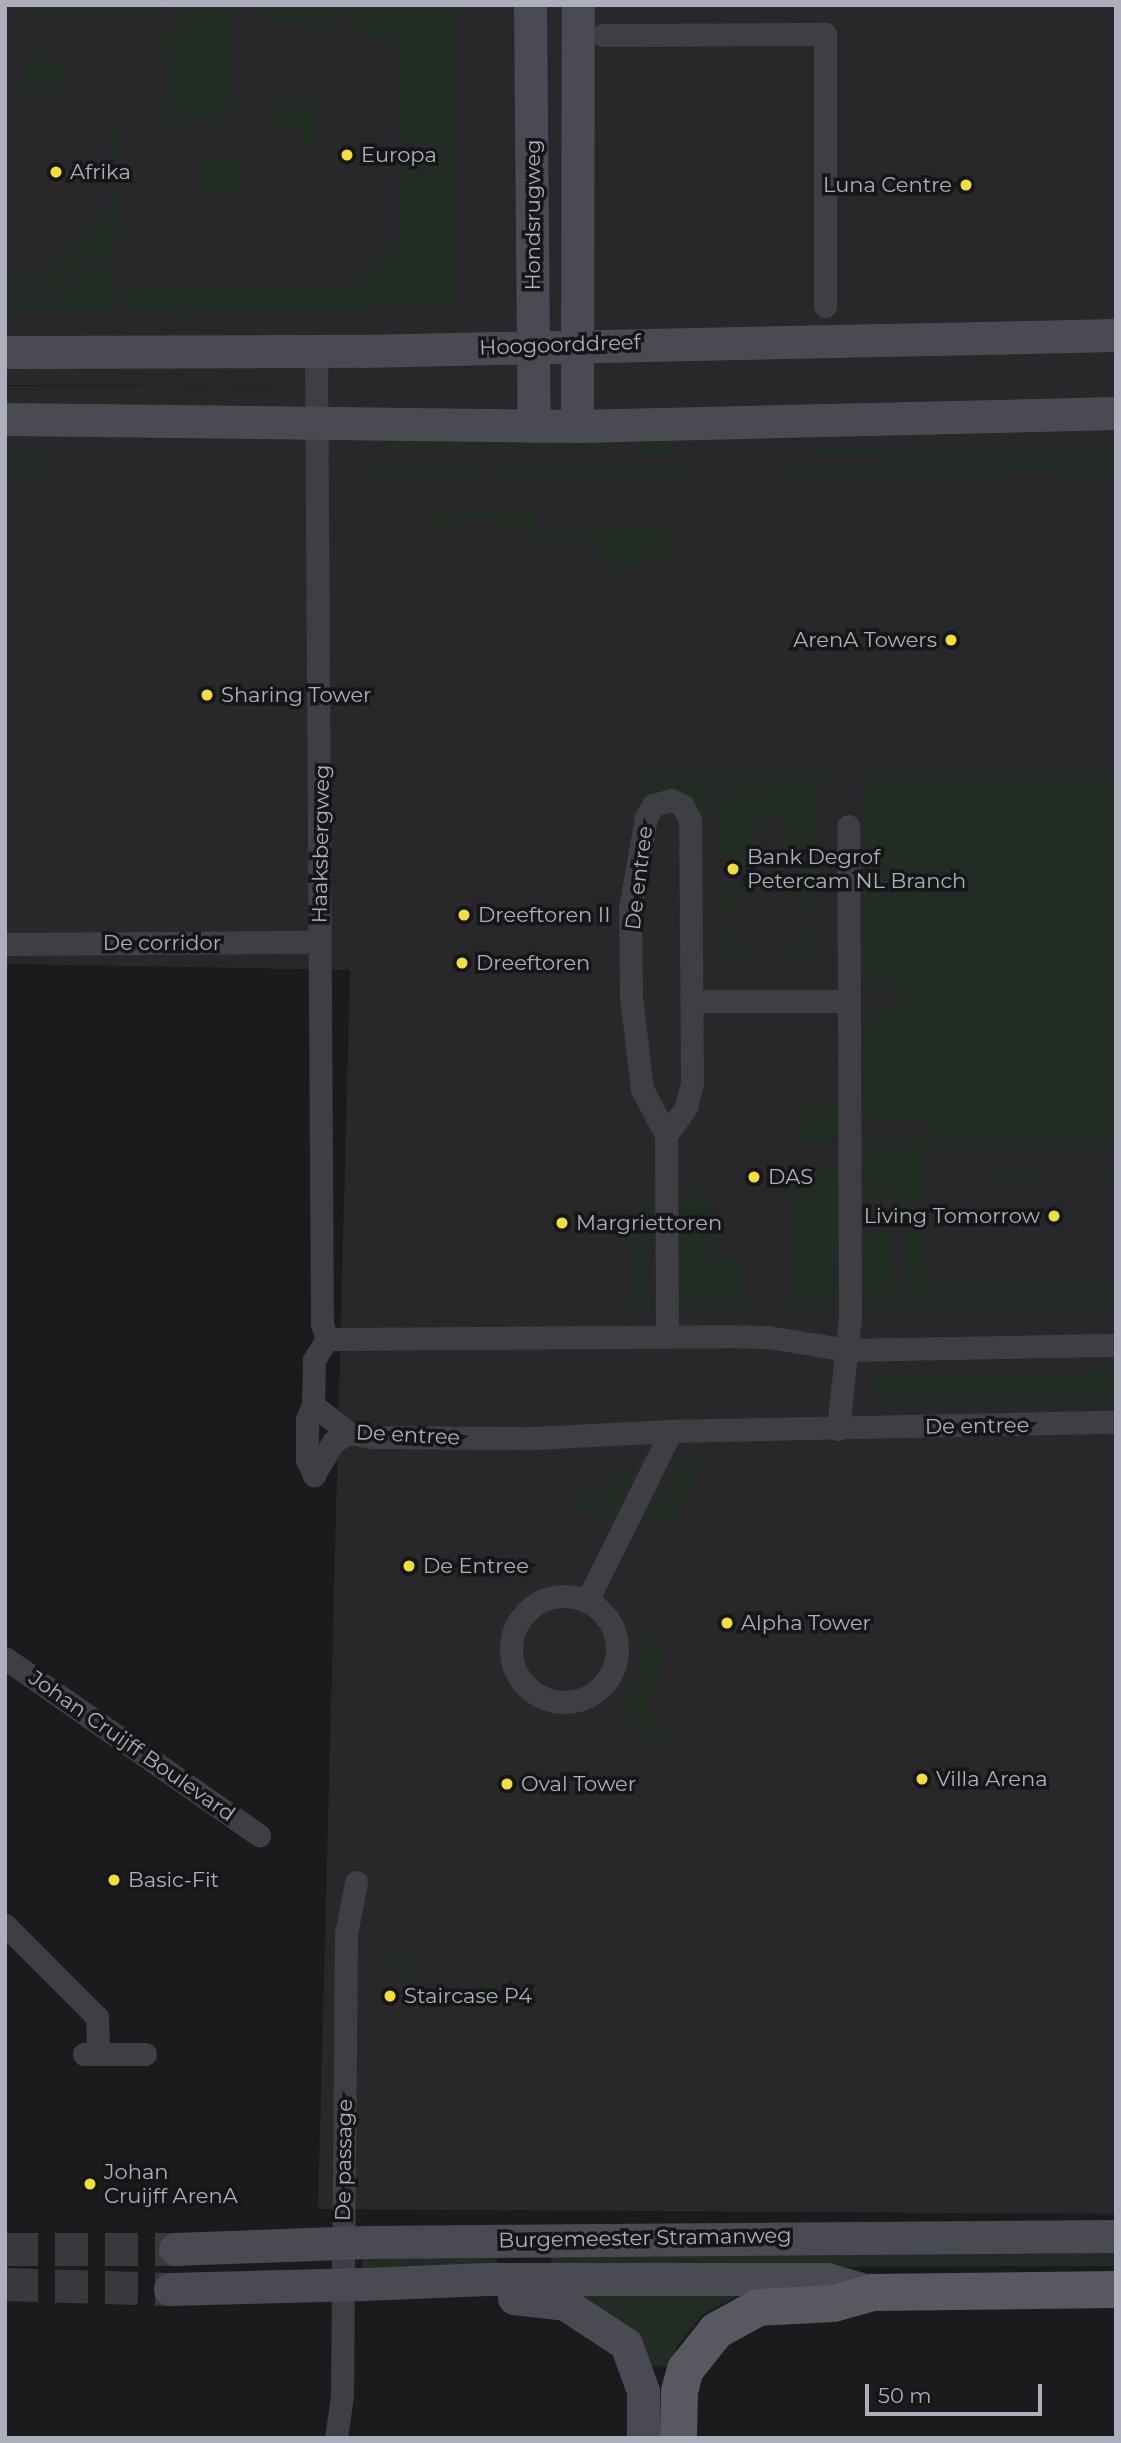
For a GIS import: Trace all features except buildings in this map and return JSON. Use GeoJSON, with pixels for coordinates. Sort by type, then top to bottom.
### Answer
{"type":"FeatureCollection","features":[{"type":"Feature","properties":{"kind":"main road","name":"Burgemeester Stramanweg"},"geometry":{"type":"LineString","coordinates":[[678,2438],[661,2391],[685,2369],[701,2344],[736,2317],[758,2307],[833,2303],[872,2292],[1116,2289]]}},
{"type":"Feature","properties":{"kind":"street","name":"Hondsrugweg"},"geometry":{"type":"LineString","coordinates":[[530,5],[534,426]]}},
{"type":"Feature","properties":{"kind":"street"},"geometry":{"type":"LineString","coordinates":[[577,426],[578,5]]}},
{"type":"Feature","properties":{"kind":"street"},"geometry":{"type":"LineString","coordinates":[[603,35],[825,34],[825,306]]}},
{"type":"Feature","properties":{"kind":"street","name":"Hoogoorddreef"},"geometry":{"type":"LineString","coordinates":[[5,352],[579,347],[1116,335]]}},
{"type":"Feature","properties":{"kind":"street","name":"Haaksbergweg"},"geometry":{"type":"LineString","coordinates":[[316,349],[322,744],[319,942],[322,1324],[327,1339]]}},
{"type":"Feature","properties":{"kind":"street"},"geometry":{"type":"LineString","coordinates":[[5,419],[577,426],[1116,413]]}},
{"type":"Feature","properties":{"kind":"street","name":"De entree"},"geometry":{"type":"LineString","coordinates":[[666,1135],[685,1107],[692,1083],[691,820],[679,803],[664,800],[653,805],[646,817],[630,909],[631,997],[642,1089],[666,1135],[667,1337]]}},
{"type":"Feature","properties":{"kind":"street"},"geometry":{"type":"LineString","coordinates":[[838,1429],[847,1350],[848,826]]}},
{"type":"Feature","properties":{"kind":"street","name":"De corridor"},"geometry":{"type":"LineString","coordinates":[[5,944],[319,942]]}},
{"type":"Feature","properties":{"kind":"street"},"geometry":{"type":"LineString","coordinates":[[692,1001],[849,1001]]}},
{"type":"Feature","properties":{"kind":"street"},"geometry":{"type":"LineString","coordinates":[[349,1433],[334,1441],[314,1475],[307,1460],[307,1419],[313,1405],[314,1360],[327,1339],[768,1337],[847,1350],[1116,1345]]}},
{"type":"Feature","properties":{"kind":"street","name":"De entree"},"geometry":{"type":"LineString","coordinates":[[313,1405],[349,1433],[413,1439],[1116,1422]]}},
{"type":"Feature","properties":{"kind":"street"},"geometry":{"type":"LineString","coordinates":[[587,1601],[671,1431]]}},
{"type":"Feature","properties":{"kind":"street"},"geometry":{"type":"LineString","coordinates":[[555,1597],[587,1601],[603,1613],[615,1635],[617,1647],[609,1678],[597,1691],[572,1702],[538,1695],[527,1687],[513,1664],[511,1643],[518,1623],[535,1604],[555,1597]]}},
{"type":"Feature","properties":{"kind":"street","name":"Johan Cruijff Boulevard"},"geometry":{"type":"LineString","coordinates":[[5,1658],[259,1835]]}},
{"type":"Feature","properties":{"kind":"street","name":"De passage"},"geometry":{"type":"LineString","coordinates":[[336,2438],[342,2396],[346,1934],[356,1882]]}},
{"type":"Feature","properties":{"kind":"street"},"geometry":{"type":"LineString","coordinates":[[5,1925],[97,2017],[91,2054],[145,2054]]}},
{"type":"Feature","properties":{"kind":"street","name":"Burgemeester Stramanweg"},"geometry":{"type":"LineString","coordinates":[[174,2249],[367,2242],[1116,2236]]}},
{"type":"Feature","properties":{"kind":"street","name":"Burgemeester Stramanweg"},"geometry":{"type":"LineString","coordinates":[[170,2289],[456,2282],[827,2279],[872,2292]]}},
{"type":"Feature","properties":{"kind":"street","name":"Burgemeester Stramanweg"},"geometry":{"type":"LineString","coordinates":[[456,2282],[487,2298],[542,2298],[565,2304],[593,2318],[626,2344],[661,2391],[643,2438]]}},
{"type":"Feature","properties":{"kind":"shaded area"},"geometry":{"type":"Polygon","coordinates":[[[5,5],[1116,5],[1116,2214],[318,2209],[350,970],[5,964],[5,386],[349,385],[5,385],[5,5]]]}},
{"type":"Feature","properties":{"kind":"shaded area"},"geometry":{"type":"Polygon","coordinates":[[[165,5],[155,18],[134,19],[133,11],[116,12],[116,19],[98,19],[98,11],[46,12],[45,19],[38,20],[23,6],[165,5]]]}},
{"type":"Feature","properties":{"kind":"shaded area"},"geometry":{"type":"Polygon","coordinates":[[[185,5],[238,5],[235,102],[216,120],[164,121],[153,109],[169,108],[169,53],[153,52],[153,47],[186,14],[185,5]]]}},
{"type":"Feature","properties":{"kind":"shaded area"},"geometry":{"type":"Polygon","coordinates":[[[265,5],[345,5],[345,19],[328,28],[327,42],[317,52],[310,23],[267,24],[265,5]]]}},
{"type":"Feature","properties":{"kind":"shaded area"},"geometry":{"type":"Polygon","coordinates":[[[352,5],[460,5],[461,309],[125,311],[123,287],[350,286],[398,238],[395,39],[368,38],[353,25],[352,5]]]}},
{"type":"Feature","properties":{"kind":"shaded area"},"geometry":{"type":"Polygon","coordinates":[[[30,50],[44,51],[45,58],[62,59],[65,51],[67,90],[20,91],[21,64],[30,50]]]}},
{"type":"Feature","properties":{"kind":"shaded area"},"geometry":{"type":"Polygon","coordinates":[[[265,103],[318,103],[318,150],[304,151],[304,126],[280,128],[264,118],[265,103]]]}},
{"type":"Feature","properties":{"kind":"shaded area"},"geometry":{"type":"Polygon","coordinates":[[[125,119],[125,142],[120,143],[121,231],[113,240],[114,255],[97,255],[64,286],[5,287],[5,274],[48,274],[109,213],[109,135],[125,119]]]}},
{"type":"Feature","properties":{"kind":"shaded area"},"geometry":{"type":"Polygon","coordinates":[[[197,154],[236,155],[242,162],[241,196],[196,196],[197,154]]]}},
{"type":"Feature","properties":{"kind":"shaded area"},"geometry":{"type":"Polygon","coordinates":[[[97,259],[115,260],[115,312],[5,312],[5,292],[66,291],[97,259]]]}},
{"type":"Feature","properties":{"kind":"shaded area"},"geometry":{"type":"Polygon","coordinates":[[[5,396],[224,396],[224,403],[5,403],[5,396]]]}},
{"type":"Feature","properties":{"kind":"shaded area"},"geometry":{"type":"Polygon","coordinates":[[[382,436],[616,436],[616,449],[382,449],[382,436]]]}},
{"type":"Feature","properties":{"kind":"shaded area"},"geometry":{"type":"Polygon","coordinates":[[[637,436],[674,436],[674,456],[637,456],[637,436]]]}},
{"type":"Feature","properties":{"kind":"shaded area"},"geometry":{"type":"Polygon","coordinates":[[[1116,446],[1116,454],[768,454],[822,447],[1116,446]]]}},
{"type":"Feature","properties":{"kind":"shaded area"},"geometry":{"type":"Polygon","coordinates":[[[5,451],[40,452],[53,465],[53,474],[5,475],[5,451]]]}},
{"type":"Feature","properties":{"kind":"shaded area"},"geometry":{"type":"Polygon","coordinates":[[[1116,462],[1116,473],[842,475],[842,488],[836,488],[836,475],[785,475],[785,464],[1116,462]]]}},
{"type":"Feature","properties":{"kind":"shaded area"},"geometry":{"type":"Polygon","coordinates":[[[517,464],[681,464],[681,475],[517,475],[517,464]]]}},
{"type":"Feature","properties":{"kind":"shaded area"},"geometry":{"type":"Polygon","coordinates":[[[495,465],[514,465],[514,476],[371,477],[371,466],[476,466],[476,471],[494,471],[495,465]]]}},
{"type":"Feature","properties":{"kind":"shaded area"},"geometry":{"type":"Polygon","coordinates":[[[538,511],[539,529],[668,528],[673,511],[673,558],[643,558],[643,568],[598,569],[597,538],[552,539],[475,518],[426,530],[426,515],[432,512],[538,511]]]}},
{"type":"Feature","properties":{"kind":"shaded area"},"geometry":{"type":"Polygon","coordinates":[[[1116,771],[1116,1148],[926,1148],[926,1207],[874,1207],[892,1206],[892,1196],[861,1199],[861,1146],[868,1140],[925,1139],[925,1119],[860,1119],[860,1025],[879,1009],[897,1008],[897,988],[869,986],[859,971],[858,886],[866,886],[866,891],[890,890],[890,880],[858,884],[861,773],[1116,771]]]}},
{"type":"Feature","properties":{"kind":"shaded area"},"geometry":{"type":"Polygon","coordinates":[[[710,773],[711,829],[696,829],[684,799],[637,829],[637,789],[645,787],[643,781],[636,783],[636,774],[710,773]]]}},
{"type":"Feature","properties":{"kind":"shaded area"},"geometry":{"type":"Polygon","coordinates":[[[715,773],[825,773],[825,785],[715,785],[715,773]]]}},
{"type":"Feature","properties":{"kind":"shaded area"},"geometry":{"type":"Polygon","coordinates":[[[821,787],[822,956],[719,956],[719,885],[765,880],[765,890],[737,900],[724,916],[729,936],[746,947],[771,952],[796,947],[812,935],[818,921],[805,899],[775,890],[776,879],[796,872],[783,865],[785,821],[755,821],[758,863],[719,860],[718,788],[821,787]]]}},
{"type":"Feature","properties":{"kind":"shaded area"},"geometry":{"type":"Polygon","coordinates":[[[811,1102],[820,1102],[825,1114],[830,1102],[840,1102],[839,1143],[797,1144],[800,1103],[809,1103],[810,1114],[811,1102]]]}},
{"type":"Feature","properties":{"kind":"shaded area"},"geometry":{"type":"Polygon","coordinates":[[[795,1164],[839,1165],[840,1307],[677,1308],[677,1189],[711,1189],[712,1258],[745,1258],[746,1303],[789,1303],[788,1195],[796,1194],[795,1164]]]}},
{"type":"Feature","properties":{"kind":"shaded area"},"geometry":{"type":"Polygon","coordinates":[[[1040,1168],[1116,1172],[1116,1178],[1039,1172],[991,1188],[989,1184],[996,1181],[992,1172],[1040,1168]]]}},
{"type":"Feature","properties":{"kind":"shaded area"},"geometry":{"type":"Polygon","coordinates":[[[630,1188],[633,1205],[642,1205],[642,1188],[648,1188],[649,1308],[630,1308],[630,1188]]]}},
{"type":"Feature","properties":{"kind":"shaded area"},"geometry":{"type":"Polygon","coordinates":[[[899,1228],[926,1228],[927,1284],[1116,1283],[1116,1306],[900,1307],[899,1228]]]}},
{"type":"Feature","properties":{"kind":"shaded area"},"geometry":{"type":"Polygon","coordinates":[[[869,1229],[894,1229],[895,1307],[861,1307],[861,1237],[869,1229]]]}},
{"type":"Feature","properties":{"kind":"shaded area"},"geometry":{"type":"Polygon","coordinates":[[[1116,1365],[1116,1403],[898,1404],[881,1398],[870,1382],[877,1375],[1082,1374],[1116,1365]]]}},
{"type":"Feature","properties":{"kind":"shaded area"},"geometry":{"type":"Polygon","coordinates":[[[699,1451],[704,1463],[694,1468],[700,1491],[676,1505],[684,1523],[645,1520],[682,1457],[699,1451]]]}},
{"type":"Feature","properties":{"kind":"shaded area"},"geometry":{"type":"Polygon","coordinates":[[[623,1464],[633,1468],[635,1488],[617,1517],[569,1511],[573,1502],[605,1491],[623,1464]]]}},
{"type":"Feature","properties":{"kind":"shaded area"},"geometry":{"type":"Polygon","coordinates":[[[651,1628],[670,1650],[651,1709],[665,1723],[665,1746],[620,1717],[651,1628]]]}},
{"type":"Feature","properties":{"kind":"shaded area"},"geometry":{"type":"Polygon","coordinates":[[[404,1952],[421,1981],[374,1966],[404,1952]]]}},
{"type":"Feature","properties":{"kind":"shaded area"},"geometry":{"type":"Polygon","coordinates":[[[496,1978],[513,2007],[466,1992],[496,1978]]]}},
{"type":"Feature","properties":{"kind":"shaded area"},"geometry":{"type":"Polygon","coordinates":[[[1116,2250],[1116,2266],[553,2268],[550,2255],[1116,2250]]]}},
{"type":"Feature","properties":{"kind":"shaded area"},"geometry":{"type":"Polygon","coordinates":[[[362,2253],[496,2255],[497,2265],[362,2268],[362,2253]]]}},
{"type":"Feature","properties":{"kind":"shaded area"},"geometry":{"type":"Polygon","coordinates":[[[743,2293],[703,2314],[677,2346],[669,2367],[643,2366],[569,2295],[743,2293]]]}},
{"type":"Feature","properties":{"kind":"tunnel"},"geometry":{"type":"LineString","coordinates":[[5,2249],[175,2249]]}},
{"type":"Feature","properties":{"kind":"tunnel"},"geometry":{"type":"LineString","coordinates":[[5,2284],[170,2289]]}},
{"type":"Feature","properties":{"kind":"place","name":"Europa"},"geometry":{"type":"Point","coordinates":[347,155]}},
{"type":"Feature","properties":{"kind":"place","name":"Afrika"},"geometry":{"type":"Point","coordinates":[56,172]}},
{"type":"Feature","properties":{"kind":"place","name":"Luna Centre"},"geometry":{"type":"Point","coordinates":[966,185]}},
{"type":"Feature","properties":{"kind":"place","name":"ArenA Towers"},"geometry":{"type":"Point","coordinates":[951,640]}},
{"type":"Feature","properties":{"kind":"place","name":"Sharing Tower"},"geometry":{"type":"Point","coordinates":[207,695]}},
{"type":"Feature","properties":{"kind":"place","name":"Bank Degrof Petercam NL Branch"},"geometry":{"type":"Point","coordinates":[733,869]}},
{"type":"Feature","properties":{"kind":"place","name":"Dreeftoren II"},"geometry":{"type":"Point","coordinates":[464,915]}},
{"type":"Feature","properties":{"kind":"place","name":"Dreeftoren"},"geometry":{"type":"Point","coordinates":[462,963]}},
{"type":"Feature","properties":{"kind":"place","name":"DAS"},"geometry":{"type":"Point","coordinates":[754,1177]}},
{"type":"Feature","properties":{"kind":"place","name":"Living Tomorrow"},"geometry":{"type":"Point","coordinates":[1054,1216]}},
{"type":"Feature","properties":{"kind":"place","name":"Margriettoren"},"geometry":{"type":"Point","coordinates":[562,1223]}},
{"type":"Feature","properties":{"kind":"place","name":"De Entree"},"geometry":{"type":"Point","coordinates":[409,1566]}},
{"type":"Feature","properties":{"kind":"place","name":"Alpha Tower"},"geometry":{"type":"Point","coordinates":[727,1623]}},
{"type":"Feature","properties":{"kind":"place","name":"Villa Arena"},"geometry":{"type":"Point","coordinates":[922,1779]}},
{"type":"Feature","properties":{"kind":"place","name":"Oval Tower"},"geometry":{"type":"Point","coordinates":[507,1784]}},
{"type":"Feature","properties":{"kind":"place","name":"Basic-Fit"},"geometry":{"type":"Point","coordinates":[114,1880]}},
{"type":"Feature","properties":{"kind":"place","name":"Staircase P4"},"geometry":{"type":"Point","coordinates":[390,1996]}},
{"type":"Feature","properties":{"kind":"place","name":"Johan Cruijff ArenA"},"geometry":{"type":"Point","coordinates":[90,2184]}}]}
